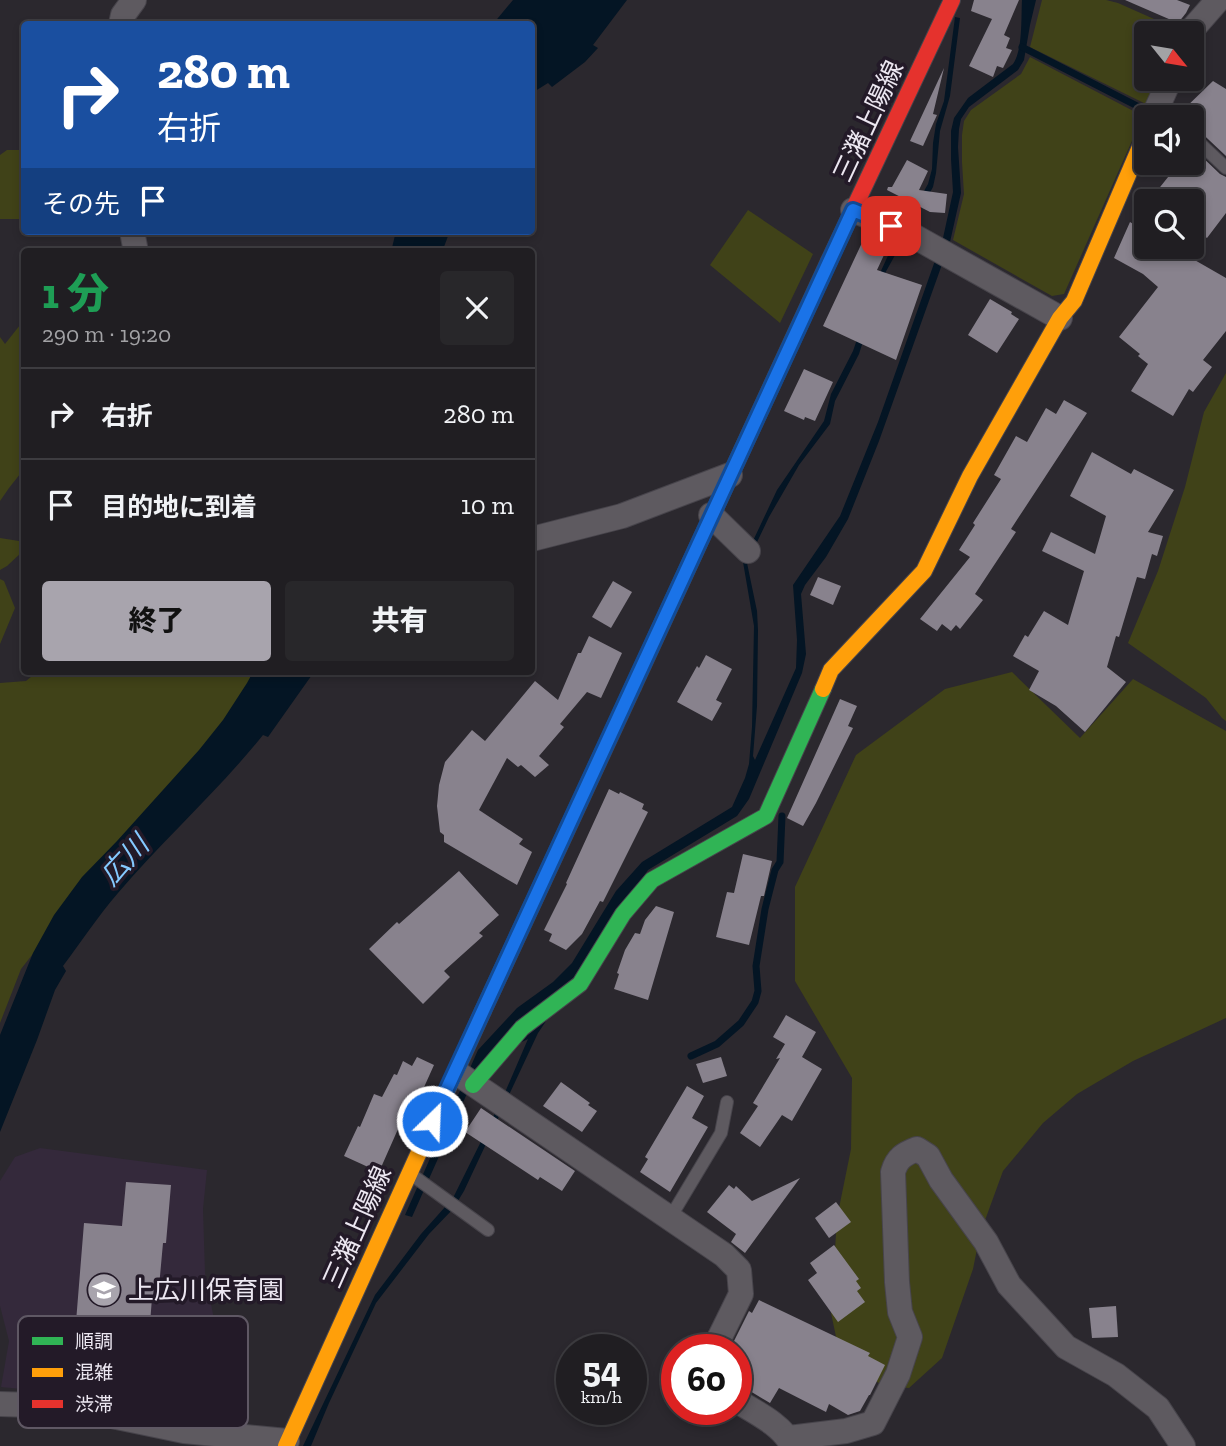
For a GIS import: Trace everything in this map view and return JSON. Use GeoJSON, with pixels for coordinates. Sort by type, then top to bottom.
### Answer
{"type":"FeatureCollection","features":[{"type":"Feature","properties":{"kind":"main road","name":"三潴上陽線"},"geometry":{"type":"LineString","coordinates":[[286,1443],[419,1180],[711,515],[952,0]]}},
{"type":"Feature","properties":{"kind":"main road"},"geometry":{"type":"LineString","coordinates":[[463,1077],[580,984],[623,914],[652,880],[766,816],[831,670],[924,571],[970,476],[1060,318],[1074,301],[1134,161]]}},
{"type":"Feature","properties":{"kind":"street"},"geometry":{"type":"LineString","coordinates":[[122,21],[134,0]]}},
{"type":"Feature","properties":{"kind":"street"},"geometry":{"type":"LineString","coordinates":[[1200,21],[1218,0]]}},
{"type":"Feature","properties":{"kind":"street"},"geometry":{"type":"LineString","coordinates":[[853,210],[910,234],[1060,318]]}},
{"type":"Feature","properties":{"kind":"street"},"geometry":{"type":"LineString","coordinates":[[535,538],[622,516],[730,475]]}},
{"type":"Feature","properties":{"kind":"street"},"geometry":{"type":"LineString","coordinates":[[711,515],[748,551]]}},
{"type":"Feature","properties":{"kind":"street"},"geometry":{"type":"LineString","coordinates":[[463,1077],[724,1255],[739,1270],[741,1294],[721,1334]]}},
{"type":"Feature","properties":{"kind":"street"},"geometry":{"type":"LineString","coordinates":[[752,1410],[766,1418],[790,1442],[873,1423],[898,1374],[910,1337],[901,1312],[897,1282],[893,1172],[896,1163],[917,1149],[928,1156],[941,1180],[986,1242],[1009,1285],[1066,1347],[1116,1375],[1158,1408],[1184,1446]]}},
{"type":"Feature","properties":{"kind":"street"},"geometry":{"type":"LineString","coordinates":[[0,1404],[18,1405]]}},
{"type":"Feature","properties":{"kind":"street"},"geometry":{"type":"LineString","coordinates":[[170,1428],[286,1443]]}},
{"type":"Feature","properties":{"kind":"lane"},"geometry":{"type":"LineString","coordinates":[[1204,147],[1226,167]]}},
{"type":"Feature","properties":{"kind":"lane"},"geometry":{"type":"LineString","coordinates":[[670,1218],[721,1133],[727,1102]]}},
{"type":"Feature","properties":{"kind":"lane"},"geometry":{"type":"LineString","coordinates":[[419,1180],[488,1230]]}},
{"type":"Feature","properties":{"kind":"shaded area","name":"上広川保育園"},"geometry":{"type":"Polygon","coordinates":[[[40,1148],[207,1170],[203,1209],[205,1273],[213,1316],[18,1316],[18,1389],[1,1387],[9,1341],[0,1306],[0,1181],[15,1157],[40,1148]]]}},
{"type":"Feature","properties":{"kind":"green space"},"geometry":{"type":"Polygon","coordinates":[[[1042,0],[1106,0],[1118,3],[1158,21],[1134,21],[1134,91],[1154,91],[1148,105],[1030,47],[1042,0]]]}},
{"type":"Feature","properties":{"kind":"green space"},"geometry":{"type":"Polygon","coordinates":[[[1030,57],[1134,111],[1134,136],[1064,294],[1052,296],[953,240],[964,194],[964,121],[971,110],[1021,74],[1030,57]]]}},
{"type":"Feature","properties":{"kind":"green space"},"geometry":{"type":"Polygon","coordinates":[[[7,150],[21,150],[21,219],[0,219],[0,155],[7,150]]]}},
{"type":"Feature","properties":{"kind":"green space"},"geometry":{"type":"Polygon","coordinates":[[[748,210],[813,254],[780,323],[710,265],[748,210]]]}},
{"type":"Feature","properties":{"kind":"green space"},"geometry":{"type":"Polygon","coordinates":[[[21,324],[21,473],[0,501],[0,337],[5,344],[21,324]]]}},
{"type":"Feature","properties":{"kind":"green space"},"geometry":{"type":"Polygon","coordinates":[[[1226,373],[1226,721],[1206,698],[1128,643],[1158,571],[1185,487],[1204,412],[1226,373]]]}},
{"type":"Feature","properties":{"kind":"green space"},"geometry":{"type":"Polygon","coordinates":[[[0,538],[19,541],[21,553],[0,570],[0,538]]]}},
{"type":"Feature","properties":{"kind":"green space"},"geometry":{"type":"Polygon","coordinates":[[[0,579],[4,581],[15,608],[0,644],[0,579]]]}},
{"type":"Feature","properties":{"kind":"green space"},"geometry":{"type":"Polygon","coordinates":[[[1012,672],[1080,738],[1133,679],[1226,731],[1226,1018],[1133,1061],[1077,1094],[1043,1123],[1003,1171],[980,1234],[973,1269],[942,1358],[909,1388],[881,1385],[838,1346],[831,1313],[837,1218],[851,1149],[852,1078],[795,981],[795,887],[856,755],[945,689],[1012,672]]]}},
{"type":"Feature","properties":{"kind":"green space"},"geometry":{"type":"Polygon","coordinates":[[[33,675],[256,675],[142,837],[84,889],[21,969],[0,1023],[0,683],[26,681],[33,675]]]}},
{"type":"Feature","properties":{"kind":"water"},"geometry":{"type":"Polygon","coordinates":[[[513,0],[627,0],[593,45],[598,48],[585,62],[552,87],[548,83],[535,91],[535,21],[496,21],[513,0]]]}},
{"type":"Feature","properties":{"kind":"water"},"geometry":{"type":"Polygon","coordinates":[[[1022,0],[1036,0],[1024,60],[1018,70],[969,107],[961,119],[958,147],[961,193],[950,242],[879,441],[848,519],[801,594],[806,654],[802,673],[749,799],[737,816],[648,870],[538,1033],[453,1209],[429,1234],[376,1303],[311,1446],[303,1446],[375,1295],[421,1234],[453,1198],[503,1097],[528,1039],[481,1062],[412,1217],[405,1215],[478,1050],[517,1008],[553,982],[572,963],[616,891],[642,862],[732,807],[749,764],[752,727],[754,626],[743,562],[777,490],[824,421],[831,394],[853,351],[880,273],[928,184],[936,124],[944,101],[955,17],[960,18],[950,96],[940,131],[933,187],[884,275],[859,354],[835,401],[830,424],[799,465],[769,517],[747,563],[758,630],[755,760],[796,668],[793,585],[840,516],[878,422],[943,238],[953,192],[951,131],[954,118],[968,98],[1013,64],[1020,42],[1022,0]]]}},
{"type":"Feature","properties":{"kind":"water"},"geometry":{"type":"Polygon","coordinates":[[[395,235],[448,235],[444,248],[392,248],[395,235]]]}},
{"type":"Feature","properties":{"kind":"water","name":"広川"},"geometry":{"type":"Polygon","coordinates":[[[251,675],[312,675],[268,737],[263,735],[136,873],[63,966],[66,971],[55,990],[0,1132],[0,1035],[33,953],[54,915],[82,877],[199,750],[251,675]]]}},
{"type":"Feature","properties":{"kind":"building"},"geometry":{"type":"Polygon","coordinates":[[[974,0],[1019,0],[1004,35],[1010,38],[1006,48],[1012,50],[1003,68],[997,66],[993,77],[969,66],[992,19],[971,11],[974,0]]]}},
{"type":"Feature","properties":{"kind":"building"},"geometry":{"type":"Polygon","coordinates":[[[1125,0],[1177,0],[1190,5],[1180,21],[1173,21],[1125,0]]]}},
{"type":"Feature","properties":{"kind":"building"},"geometry":{"type":"Polygon","coordinates":[[[944,68],[933,114],[937,115],[923,146],[910,141],[944,68]]]}},
{"type":"Feature","properties":{"kind":"building"},"geometry":{"type":"Polygon","coordinates":[[[1213,81],[1226,89],[1226,156],[1204,135],[1204,105],[1188,105],[1213,81]]]}},
{"type":"Feature","properties":{"kind":"building"},"geometry":{"type":"Polygon","coordinates":[[[1204,159],[1226,177],[1226,213],[1207,238],[1204,236],[1204,189],[1159,189],[1170,175],[1204,175],[1204,159]]]}},
{"type":"Feature","properties":{"kind":"building"},"geometry":{"type":"Polygon","coordinates":[[[907,160],[928,171],[919,190],[947,194],[945,213],[930,212],[887,190],[892,187],[907,160]]]}},
{"type":"Feature","properties":{"kind":"building"},"geometry":{"type":"Polygon","coordinates":[[[1130,222],[1134,224],[1134,259],[1193,259],[1226,278],[1226,331],[1203,360],[1212,367],[1193,392],[1189,389],[1173,416],[1131,391],[1148,364],[1119,337],[1158,287],[1143,274],[1114,258],[1130,222]]]}},
{"type":"Feature","properties":{"kind":"building"},"geometry":{"type":"Polygon","coordinates":[[[867,232],[890,242],[877,270],[922,285],[896,360],[823,326],[867,232]]]}},
{"type":"Feature","properties":{"kind":"building"},"geometry":{"type":"Polygon","coordinates":[[[990,299],[1019,319],[997,353],[968,335],[990,299]]]}},
{"type":"Feature","properties":{"kind":"building"},"geometry":{"type":"Polygon","coordinates":[[[804,369],[833,382],[815,421],[805,417],[804,420],[784,411],[804,369]]]}},
{"type":"Feature","properties":{"kind":"building"},"geometry":{"type":"Polygon","coordinates":[[[1064,400],[1087,413],[1011,529],[1016,532],[975,594],[983,600],[960,629],[956,625],[951,631],[942,624],[937,631],[920,619],[970,557],[959,550],[1001,479],[994,475],[1016,436],[1027,442],[1046,408],[1056,414],[1064,400]]]}},
{"type":"Feature","properties":{"kind":"building"},"geometry":{"type":"Polygon","coordinates":[[[1092,452],[1131,474],[1134,469],[1174,490],[1148,532],[1163,536],[1157,556],[1152,554],[1145,579],[1137,577],[1107,667],[1126,682],[1085,732],[1056,706],[1029,690],[1039,671],[1013,656],[1044,611],[1068,625],[1084,571],[1042,551],[1051,532],[1095,554],[1106,516],[1070,496],[1092,452]]]}},
{"type":"Feature","properties":{"kind":"building"},"geometry":{"type":"Polygon","coordinates":[[[818,577],[841,586],[833,605],[810,595],[818,577]]]}},
{"type":"Feature","properties":{"kind":"building"},"geometry":{"type":"Polygon","coordinates":[[[613,581],[632,592],[611,628],[592,617],[613,581]]]}},
{"type":"Feature","properties":{"kind":"building"},"geometry":{"type":"Polygon","coordinates":[[[589,636],[622,653],[601,698],[587,692],[560,724],[564,727],[539,756],[549,765],[535,777],[507,758],[479,810],[523,839],[519,844],[532,852],[517,885],[444,842],[437,806],[445,762],[472,730],[485,741],[535,681],[558,700],[578,653],[581,653],[589,636]]]}},
{"type":"Feature","properties":{"kind":"building"},"geometry":{"type":"Polygon","coordinates":[[[706,655],[732,669],[716,700],[722,703],[712,721],[677,702],[706,655]]]}},
{"type":"Feature","properties":{"kind":"building"},"geometry":{"type":"Polygon","coordinates":[[[840,699],[857,706],[848,726],[853,728],[803,826],[787,818],[840,699]]]}},
{"type":"Feature","properties":{"kind":"building"},"geometry":{"type":"Polygon","coordinates":[[[609,789],[644,804],[642,809],[648,812],[603,902],[600,901],[582,934],[566,950],[549,941],[552,934],[544,930],[609,789]]]}},
{"type":"Feature","properties":{"kind":"building"},"geometry":{"type":"Polygon","coordinates":[[[743,854],[772,861],[749,945],[716,937],[727,892],[734,893],[743,854]]]}},
{"type":"Feature","properties":{"kind":"building"},"geometry":{"type":"Polygon","coordinates":[[[459,871],[499,915],[479,933],[483,936],[444,971],[450,977],[423,1004],[369,949],[459,871]]]}},
{"type":"Feature","properties":{"kind":"building"},"geometry":{"type":"Polygon","coordinates":[[[656,906],[674,912],[648,1000],[614,989],[625,950],[635,933],[640,934],[645,920],[656,906]]]}},
{"type":"Feature","properties":{"kind":"building"},"geometry":{"type":"Polygon","coordinates":[[[786,1015],[816,1032],[802,1057],[822,1069],[792,1121],[782,1115],[760,1147],[740,1133],[758,1106],[753,1103],[780,1058],[776,1059],[785,1044],[773,1037],[786,1015]]]}},
{"type":"Feature","properties":{"kind":"building"},"geometry":{"type":"Polygon","coordinates":[[[417,1057],[434,1065],[416,1105],[410,1102],[379,1172],[344,1156],[374,1094],[382,1097],[403,1061],[412,1066],[417,1057]]]}},
{"type":"Feature","properties":{"kind":"building"},"geometry":{"type":"Polygon","coordinates":[[[721,1057],[727,1076],[703,1083],[696,1064],[721,1057]]]}},
{"type":"Feature","properties":{"kind":"building"},"geometry":{"type":"Polygon","coordinates":[[[561,1082],[597,1111],[582,1132],[543,1106],[561,1082]]]}},
{"type":"Feature","properties":{"kind":"building"},"geometry":{"type":"Polygon","coordinates":[[[687,1086],[704,1096],[692,1118],[708,1127],[670,1192],[640,1172],[648,1159],[645,1157],[687,1086]]]}},
{"type":"Feature","properties":{"kind":"building"},"geometry":{"type":"Polygon","coordinates":[[[481,1108],[575,1171],[562,1191],[540,1177],[538,1180],[465,1132],[481,1108]]]}},
{"type":"Feature","properties":{"kind":"building"},"geometry":{"type":"Polygon","coordinates":[[[800,1178],[745,1253],[731,1242],[736,1234],[707,1212],[729,1185],[734,1189],[736,1186],[752,1201],[800,1178]]]}},
{"type":"Feature","properties":{"kind":"building"},"geometry":{"type":"Polygon","coordinates":[[[126,1182],[171,1185],[158,1298],[152,1298],[151,1316],[76,1316],[84,1223],[122,1226],[126,1182]]]}},
{"type":"Feature","properties":{"kind":"building"},"geometry":{"type":"Polygon","coordinates":[[[836,1202],[851,1222],[829,1238],[815,1218],[836,1202]]]}},
{"type":"Feature","properties":{"kind":"building"},"geometry":{"type":"Polygon","coordinates":[[[834,1245],[859,1279],[856,1281],[861,1288],[857,1291],[865,1302],[838,1322],[808,1280],[817,1273],[810,1263],[834,1245]]]}},
{"type":"Feature","properties":{"kind":"building"},"geometry":{"type":"Polygon","coordinates":[[[759,1300],[870,1353],[868,1356],[885,1365],[860,1411],[848,1415],[829,1404],[826,1412],[779,1388],[770,1403],[752,1392],[752,1334],[738,1334],[749,1311],[752,1313],[759,1300]]]}},
{"type":"Feature","properties":{"kind":"building"},"geometry":{"type":"Polygon","coordinates":[[[1116,1306],[1118,1337],[1092,1338],[1089,1308],[1116,1306]]]}},
{"type":"Feature","properties":{"kind":"waterway"},"geometry":{"type":"LineString","coordinates":[[1022,47],[1135,105]]}},
{"type":"Feature","properties":{"kind":"waterway"},"geometry":{"type":"LineString","coordinates":[[691,1056],[717,1044],[741,1023],[755,1002],[758,991],[756,966],[765,909],[775,870],[780,862],[782,816]]}},
{"type":"Feature","properties":{"kind":"traffic: fast"},"geometry":{"type":"LineString","coordinates":[[473,1085],[522,1028],[580,984],[623,914],[652,880],[766,816],[823,689]]}},
{"type":"Feature","properties":{"kind":"traffic: slow"},"geometry":{"type":"LineString","coordinates":[[823,689],[831,670],[924,571],[970,476],[1060,318],[1074,301],[1134,161]]}},
{"type":"Feature","properties":{"kind":"traffic: slow"},"geometry":{"type":"LineString","coordinates":[[633,687],[829,261]]}},
{"type":"Feature","properties":{"kind":"traffic: slow"},"geometry":{"type":"LineString","coordinates":[[286,1446],[483,1011]]}},
{"type":"Feature","properties":{"kind":"traffic: jam"},"geometry":{"type":"LineString","coordinates":[[829,261],[952,0]]}},
{"type":"Feature","properties":{"kind":"traffic: jam"},"geometry":{"type":"LineString","coordinates":[[483,1011],[633,687]]}},
{"type":"Feature","properties":{"kind":"place","name":"上広川保育園"},"geometry":{"type":"Point","coordinates":[104,1290]}},
{"type":"Feature","properties":{"kind":"route"},"geometry":{"type":"LineString","coordinates":[[432,1121],[853,210],[891,226]]}}]}
